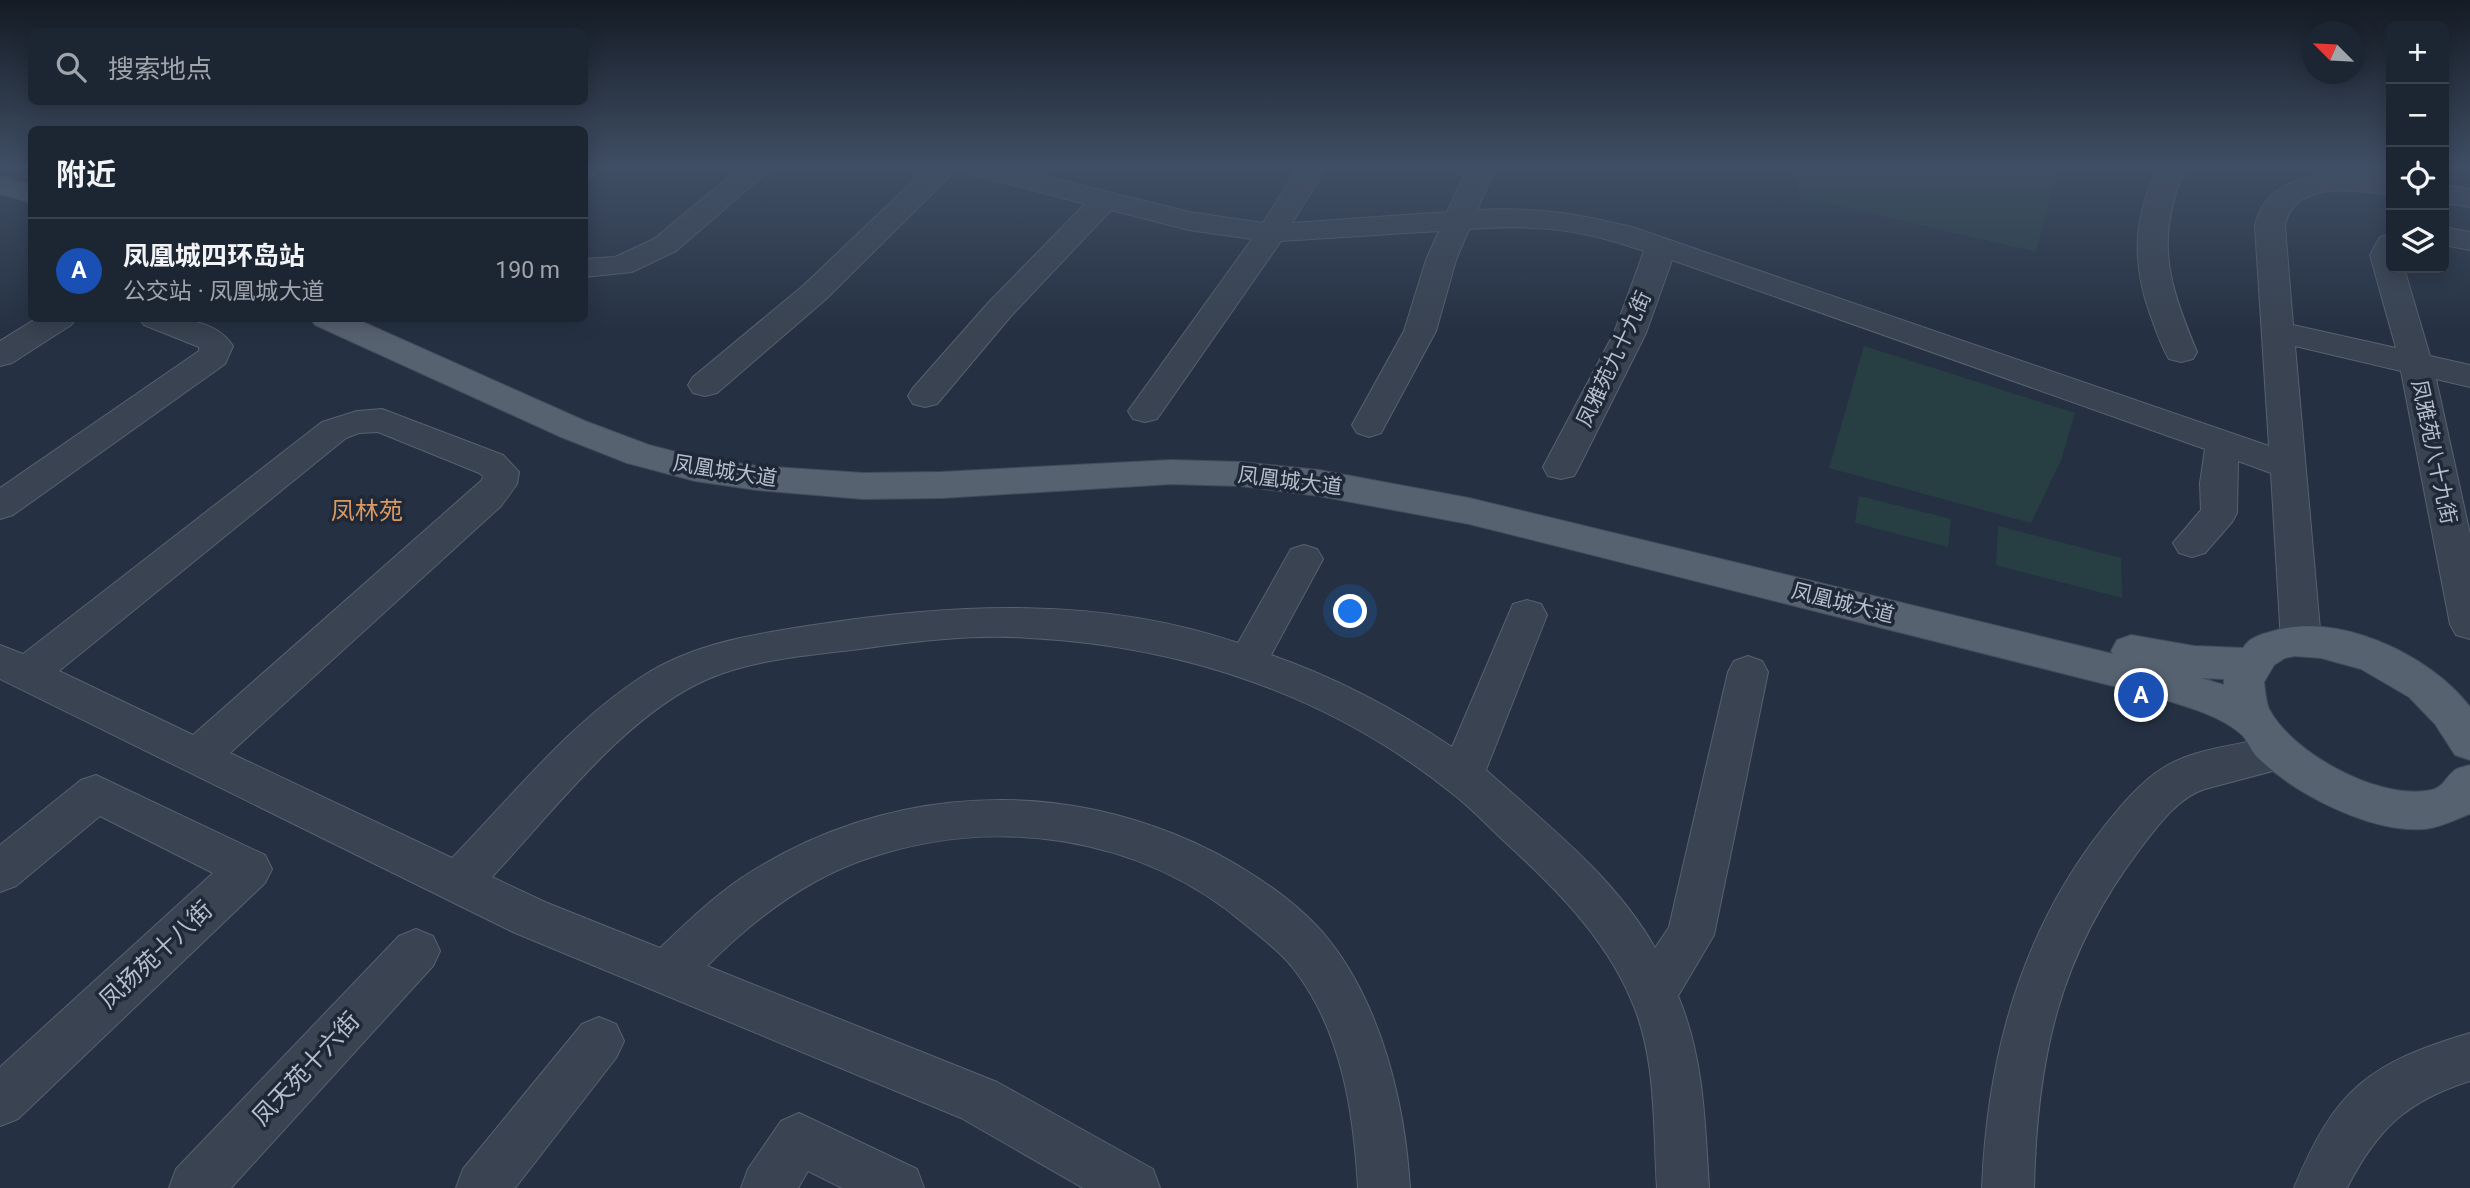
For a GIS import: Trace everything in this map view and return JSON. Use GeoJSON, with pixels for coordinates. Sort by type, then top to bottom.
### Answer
{"type":"FeatureCollection","features":[{"type":"Feature","properties":{"kind":"main road","name":"凤凰城大道"},"geometry":{"type":"LineString","coordinates":[[335,322],[573,429],[639,454],[695,469],[757,478],[863,486],[942,485],[1171,472],[1241,474],[1319,483],[1469,510],[2121,672],[2210,697],[2267,737],[2314,779],[2353,798],[2394,809],[2431,810],[2458,799],[2470,783]]}},
{"type":"Feature","properties":{"kind":"main road","name":"凤凰城大道"},"geometry":{"type":"LineString","coordinates":[[391,322],[606,416],[695,446],[734,455],[815,464],[951,466],[1207,454],[1360,470],[1498,497],[2122,649],[2194,662],[2250,664]]}},
{"type":"Feature","properties":{"kind":"main road"},"geometry":{"type":"LineString","coordinates":[[2267,737],[2245,705],[2242,689],[2244,676],[2250,664],[2262,652],[2280,644],[2301,641],[2336,645],[2374,656],[2410,676],[2441,700],[2468,735]]}},
{"type":"Feature","properties":{"kind":"street"},"geometry":{"type":"LineString","coordinates":[[588,268],[621,266],[665,245],[693,221]]}},
{"type":"Feature","properties":{"kind":"street"},"geometry":{"type":"LineString","coordinates":[[705,385],[815,292],[888,221]]}},
{"type":"Feature","properties":{"kind":"street"},"geometry":{"type":"LineString","coordinates":[[925,397],[1009,299],[1084,221]]}},
{"type":"Feature","properties":{"kind":"street"},"geometry":{"type":"LineString","coordinates":[[1192,221],[1273,233],[1451,221]]}},
{"type":"Feature","properties":{"kind":"street"},"geometry":{"type":"LineString","coordinates":[[1145,411],[1280,221]]}},
{"type":"Feature","properties":{"kind":"street"},"geometry":{"type":"LineString","coordinates":[[1369,425],[1420,331],[1441,260],[1458,221]]}},
{"type":"Feature","properties":{"kind":"street"},"geometry":{"type":"LineString","coordinates":[[1567,221],[1621,233],[2288,466]]}},
{"type":"Feature","properties":{"kind":"street"},"geometry":{"type":"LineString","coordinates":[[2152,221],[2151,262],[2161,305],[2180,352]]}},
{"type":"Feature","properties":{"kind":"street"},"geometry":{"type":"LineString","coordinates":[[2271,221],[2301,641]]}},
{"type":"Feature","properties":{"kind":"street"},"geometry":{"type":"LineString","coordinates":[[2449,237],[2470,241]]}},
{"type":"Feature","properties":{"kind":"street","name":"凤雅苑九十九街"},"geometry":{"type":"LineString","coordinates":[[1561,467],[1632,327],[1652,280],[1660,248]]}},
{"type":"Feature","properties":{"kind":"street","name":"凤雅苑八十九街"},"geometry":{"type":"LineString","coordinates":[[2390,273],[2416,363],[2470,624]]}},
{"type":"Feature","properties":{"kind":"street"},"geometry":{"type":"LineString","coordinates":[[0,356],[54,322]]}},
{"type":"Feature","properties":{"kind":"street"},"geometry":{"type":"LineString","coordinates":[[0,506],[213,356],[217,346],[210,340],[165,322]]}},
{"type":"Feature","properties":{"kind":"street"},"geometry":{"type":"LineString","coordinates":[[2278,332],[2470,376]]}},
{"type":"Feature","properties":{"kind":"street"},"geometry":{"type":"LineString","coordinates":[[199,755],[488,497],[499,484],[501,472],[491,464],[382,421],[367,419],[350,423],[334,430],[14,668],[199,755],[529,917],[979,1100],[1134,1188]]}},
{"type":"Feature","properties":{"kind":"street"},"geometry":{"type":"LineString","coordinates":[[2192,543],[2219,513],[2218,483],[2223,443]]}},
{"type":"Feature","properties":{"kind":"street"},"geometry":{"type":"LineString","coordinates":[[1248,661],[1304,559]]}},
{"type":"Feature","properties":{"kind":"street"},"geometry":{"type":"LineString","coordinates":[[1462,776],[1527,615]]}},
{"type":"Feature","properties":{"kind":"street"},"geometry":{"type":"LineString","coordinates":[[458,882],[623,710],[678,675],[737,653],[891,626],[982,619],[1073,623],[1161,636],[1248,661],[1322,691],[1393,729],[1462,776],[1520,826],[1576,883],[1620,933],[1653,992],[1674,1059],[1683,1188]]}},
{"type":"Feature","properties":{"kind":"street"},"geometry":{"type":"LineString","coordinates":[[1653,992],[1691,935],[1748,672]]}},
{"type":"Feature","properties":{"kind":"street"},"geometry":{"type":"LineString","coordinates":[[2008,1188],[2015,1092],[2029,1022],[2049,960],[2074,904],[2105,856],[2141,815],[2181,779],[2267,737]]}},
{"type":"Feature","properties":{"kind":"street","name":"凤扬苑十八街"},"geometry":{"type":"LineString","coordinates":[[0,872],[96,793],[249,869],[0,1101]]}},
{"type":"Feature","properties":{"kind":"street"},"geometry":{"type":"LineString","coordinates":[[667,973],[726,917],[790,874],[857,842],[927,823],[999,817],[1069,822],[1137,838],[1202,866],[1261,906],[1314,957],[1346,1015],[1369,1079],[1383,1151],[1384,1188]]}},
{"type":"Feature","properties":{"kind":"street","name":"凤天苑十六街"},"geometry":{"type":"LineString","coordinates":[[195,1188],[416,951]]}},
{"type":"Feature","properties":{"kind":"street"},"geometry":{"type":"LineString","coordinates":[[482,1188],[599,1041]]}},
{"type":"Feature","properties":{"kind":"street"},"geometry":{"type":"LineString","coordinates":[[2320,1188],[2330,1161],[2376,1100],[2430,1069],[2470,1057]]}},
{"type":"Feature","properties":{"kind":"street"},"geometry":{"type":"LineString","coordinates":[[767,1188],[799,1139],[898,1188]]}},
{"type":"Feature","properties":{"kind":"green space"},"geometry":{"type":"Polygon","coordinates":[[[1905,221],[2044,221],[2036,252],[1905,221]]]}},
{"type":"Feature","properties":{"kind":"green space"},"geometry":{"type":"Polygon","coordinates":[[[1864,346],[2075,413],[2061,460],[2031,523],[1829,468],[1864,346]]]}},
{"type":"Feature","properties":{"kind":"green space"},"geometry":{"type":"Polygon","coordinates":[[[1859,496],[1951,519],[1948,547],[1855,523],[1859,496]]]}},
{"type":"Feature","properties":{"kind":"green space"},"geometry":{"type":"Polygon","coordinates":[[[1998,526],[2121,558],[2122,598],[1996,565],[1998,526]]]}},
{"type":"Feature","properties":{"kind":"place","name":"凤凰城四环岛站"},"geometry":{"type":"Point","coordinates":[2141,695]}},
{"type":"Feature","properties":{"kind":"district","name":"凤林苑"},"geometry":{"type":"Point","coordinates":[367,511]}}]}
